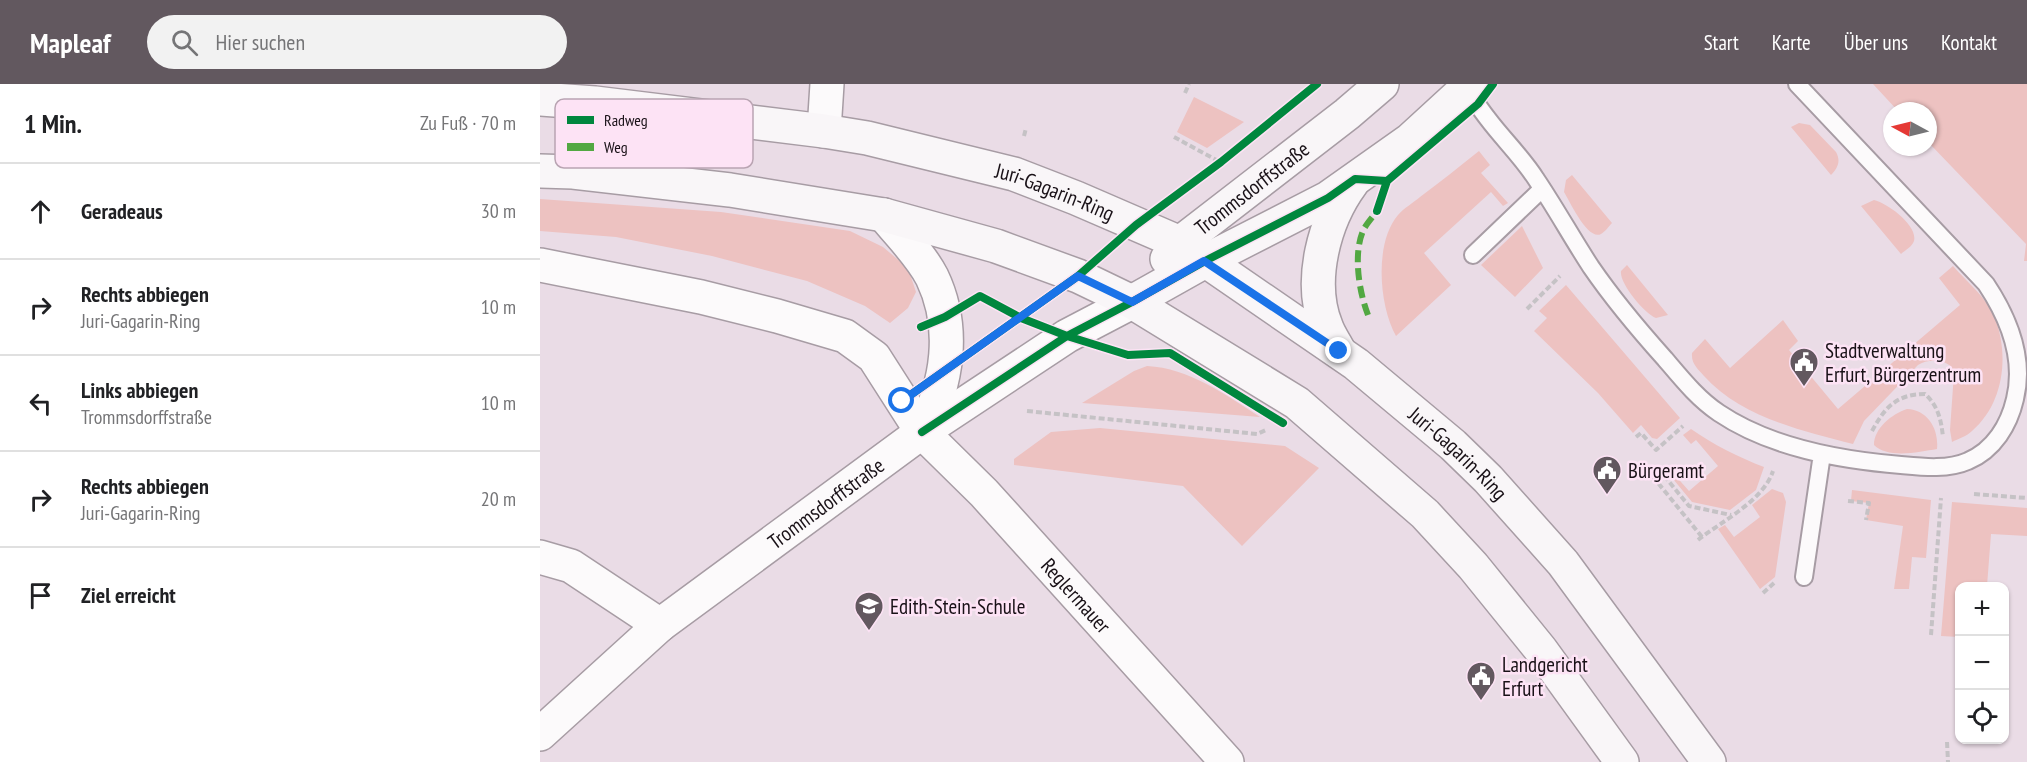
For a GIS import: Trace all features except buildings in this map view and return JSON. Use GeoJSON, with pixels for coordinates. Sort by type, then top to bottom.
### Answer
{"type":"FeatureCollection","features":[{"type":"Feature","properties":{"kind":"street"},"geometry":{"type":"LineString","coordinates":[[824,131],[827,84]]}},
{"type":"Feature","properties":{"kind":"street","name":"Trommsdorffstraße"},"geometry":{"type":"LineString","coordinates":[[540,734],[660,625],[922,432],[1067,336],[1132,302],[1382,84]]}},
{"type":"Feature","properties":{"kind":"street","name":"Trommsdorffstraße"},"geometry":{"type":"LineString","coordinates":[[1192,252],[1328,198],[1410,140],[1469,87]]}},
{"type":"Feature","properties":{"kind":"street","name":"Juri-Gagarin-Ring"},"geometry":{"type":"LineString","coordinates":[[540,99],[555,100]]}},
{"type":"Feature","properties":{"kind":"street","name":"Juri-Gagarin-Ring"},"geometry":{"type":"LineString","coordinates":[[753,123],[867,138],[1014,174],[1076,198],[1192,252],[1339,351],[1453,445],[1526,519],[1563,563],[1708,762]]}},
{"type":"Feature","properties":{"kind":"street"},"geometry":{"type":"LineString","coordinates":[[540,171],[573,172],[730,190],[884,215],[996,246],[1078,276],[1132,302],[1297,403],[1425,514],[1473,566],[1541,650],[1622,762]]}},
{"type":"Feature","properties":{"kind":"street"},"geometry":{"type":"LineString","coordinates":[[1339,351],[1326,327],[1320,306],[1319,275],[1324,245],[1333,216],[1341,199],[1355,180]]}},
{"type":"Feature","properties":{"kind":"street"},"geometry":{"type":"LineString","coordinates":[[540,266],[701,297],[845,336],[874,357],[922,432],[932,414],[942,384],[947,337],[945,317],[931,276],[921,259],[884,215]]}},
{"type":"Feature","properties":{"kind":"street","name":"Reglermauer"},"geometry":{"type":"LineString","coordinates":[[922,432],[984,493],[1227,762]]}},
{"type":"Feature","properties":{"kind":"street"},"geometry":{"type":"LineString","coordinates":[[540,557],[572,566],[660,625]]}},
{"type":"Feature","properties":{"kind":"lane"},"geometry":{"type":"LineString","coordinates":[[1469,87],[1539,184],[1599,278],[1656,350],[1696,395],[1719,413],[1742,426],[1774,439],[1822,454],[1921,467],[1966,462],[1979,455],[2003,432],[2011,415],[2017,391],[2018,366],[2009,325],[2001,306],[1986,284],[1798,86]]}},
{"type":"Feature","properties":{"kind":"lane"},"geometry":{"type":"LineString","coordinates":[[1473,255],[1539,184]]}},
{"type":"Feature","properties":{"kind":"lane"},"geometry":{"type":"LineString","coordinates":[[1803,577],[1822,454]]}},
{"type":"Feature","properties":{"kind":"path"},"geometry":{"type":"LineString","coordinates":[[1185,93],[1189,84]]}},
{"type":"Feature","properties":{"kind":"path"},"geometry":{"type":"LineString","coordinates":[[1174,137],[1221,162]]}},
{"type":"Feature","properties":{"kind":"path"},"geometry":{"type":"LineString","coordinates":[[1527,309],[1566,270]]}},
{"type":"Feature","properties":{"kind":"path"},"geometry":{"type":"LineString","coordinates":[[1012,324],[1030,311]]}},
{"type":"Feature","properties":{"kind":"path"},"geometry":{"type":"LineString","coordinates":[[1859,460],[1878,420],[1897,399],[1910,394],[1925,394],[1935,403],[1941,421],[1944,466],[1931,635]]}},
{"type":"Feature","properties":{"kind":"path"},"geometry":{"type":"LineString","coordinates":[[1020,411],[1257,434],[1274,426]]}},
{"type":"Feature","properties":{"kind":"path"},"geometry":{"type":"LineString","coordinates":[[1636,437],[1641,433],[1656,450],[1685,424]]}},
{"type":"Feature","properties":{"kind":"path"},"geometry":{"type":"LineString","coordinates":[[1731,515],[1689,506],[1661,472],[1654,478],[1700,539],[1760,494],[1776,462]]}},
{"type":"Feature","properties":{"kind":"path"},"geometry":{"type":"LineString","coordinates":[[1844,500],[1869,503],[1866,520]]}},
{"type":"Feature","properties":{"kind":"path"},"geometry":{"type":"LineString","coordinates":[[1947,742],[1948,762]]}},
{"type":"Feature","properties":{"kind":"shaded area"},"geometry":{"type":"Polygon","coordinates":[[[1873,84],[2027,84],[2027,261],[2024,261],[2026,244],[1937,151],[1937,102],[1890,102],[1873,84]]]}},
{"type":"Feature","properties":{"kind":"shaded area"},"geometry":{"type":"Polygon","coordinates":[[[1194,97],[1244,122],[1207,148],[1177,132],[1194,97]]]}},
{"type":"Feature","properties":{"kind":"shaded area"},"geometry":{"type":"Polygon","coordinates":[[[1799,123],[1810,125],[1836,152],[1838,164],[1831,175],[1791,127],[1799,123]]]}},
{"type":"Feature","properties":{"kind":"shaded area"},"geometry":{"type":"Polygon","coordinates":[[[1479,151],[1490,165],[1481,173],[1508,203],[1503,206],[1491,192],[1424,253],[1451,285],[1396,336],[1386,308],[1382,275],[1382,258],[1390,227],[1403,210],[1479,151]]]}},
{"type":"Feature","properties":{"kind":"shaded area"},"geometry":{"type":"Polygon","coordinates":[[[1572,175],[1612,223],[1601,234],[1596,235],[1585,226],[1564,192],[1566,180],[1572,175]]]}},
{"type":"Feature","properties":{"kind":"shaded area"},"geometry":{"type":"Polygon","coordinates":[[[540,199],[721,212],[850,231],[883,247],[908,268],[916,292],[908,308],[890,323],[865,306],[807,281],[712,256],[616,237],[540,231],[540,199]]]}},
{"type":"Feature","properties":{"kind":"shaded area"},"geometry":{"type":"Polygon","coordinates":[[[1874,200],[1893,210],[1911,228],[1914,241],[1901,254],[1861,206],[1874,200]]]}},
{"type":"Feature","properties":{"kind":"shaded area"},"geometry":{"type":"Polygon","coordinates":[[[1522,226],[1543,268],[1515,297],[1481,265],[1522,226]]]}},
{"type":"Feature","properties":{"kind":"shaded area"},"geometry":{"type":"Polygon","coordinates":[[[1627,265],[1668,315],[1656,318],[1633,297],[1621,276],[1621,271],[1627,265]]]}},
{"type":"Feature","properties":{"kind":"shaded area"},"geometry":{"type":"Polygon","coordinates":[[[1953,266],[1981,296],[1994,316],[2002,346],[2003,362],[1997,393],[1983,420],[1965,436],[1952,442],[1950,430],[1954,373],[1952,368],[1944,362],[1928,361],[1918,365],[1864,421],[1853,444],[1793,428],[1754,412],[1719,390],[1695,366],[1692,353],[1705,339],[1730,368],[1783,320],[1798,341],[1789,350],[1838,409],[1960,305],[1939,278],[1953,266]]]}},
{"type":"Feature","properties":{"kind":"shaded area"},"geometry":{"type":"Polygon","coordinates":[[[1566,285],[1680,418],[1657,439],[1652,438],[1641,425],[1633,433],[1598,393],[1534,331],[1547,318],[1539,311],[1566,285]]]}},
{"type":"Feature","properties":{"kind":"shaded area"},"geometry":{"type":"Polygon","coordinates":[[[1147,366],[1163,368],[1192,377],[1260,417],[1082,403],[1134,371],[1147,366]]]}},
{"type":"Feature","properties":{"kind":"shaded area"},"geometry":{"type":"Polygon","coordinates":[[[1907,409],[1921,413],[1931,422],[1936,434],[1937,449],[1895,453],[1887,452],[1874,445],[1880,427],[1896,414],[1907,409]]]}},
{"type":"Feature","properties":{"kind":"shaded area"},"geometry":{"type":"Polygon","coordinates":[[[1100,428],[1285,446],[1319,468],[1242,546],[1183,486],[1014,465],[1014,459],[1051,432],[1100,428]]]}},
{"type":"Feature","properties":{"kind":"shaded area"},"geometry":{"type":"Polygon","coordinates":[[[1691,429],[1726,450],[1764,467],[1756,490],[1730,510],[1692,502],[1664,468],[1666,465],[1689,491],[1718,466],[1696,440],[1691,444],[1683,435],[1691,429]]]}},
{"type":"Feature","properties":{"kind":"shaded area"},"geometry":{"type":"Polygon","coordinates":[[[1772,489],[1783,493],[1786,502],[1775,577],[1760,589],[1718,529],[1725,525],[1734,537],[1760,517],[1752,505],[1772,489]]]}},
{"type":"Feature","properties":{"kind":"shaded area"},"geometry":{"type":"Polygon","coordinates":[[[1852,490],[1931,500],[1926,558],[1912,557],[1909,589],[1894,589],[1903,526],[1866,520],[1869,503],[1851,501],[1852,490]]]}},
{"type":"Feature","properties":{"kind":"shaded area"},"geometry":{"type":"Polygon","coordinates":[[[1952,502],[2027,508],[2027,536],[1991,534],[1987,582],[1955,582],[1955,637],[1941,636],[1952,502]]]}},
{"type":"Feature","properties":{"kind":"marked path"},"geometry":{"type":"LineString","coordinates":[[1368,315],[1360,284],[1358,251],[1363,231],[1377,211]]}},
{"type":"Feature","properties":{"kind":"cycle path"},"geometry":{"type":"LineString","coordinates":[[902,401],[1078,276],[1136,225],[1221,162],[1317,84]]}},
{"type":"Feature","properties":{"kind":"cycle path"},"geometry":{"type":"LineString","coordinates":[[1377,211],[1387,181],[1478,104],[1493,84]]}},
{"type":"Feature","properties":{"kind":"cycle path"},"geometry":{"type":"LineString","coordinates":[[922,432],[1067,336],[1328,198],[1355,179],[1387,181]]}},
{"type":"Feature","properties":{"kind":"cycle path"},"geometry":{"type":"LineString","coordinates":[[921,327],[945,317],[980,296],[1021,318],[1067,336],[1128,355],[1170,353],[1283,423]]}},
{"type":"Feature","properties":{"kind":"place","name":"Stadtverwaltung Erfurt, Bürgerzentrum"},"geometry":{"type":"Point","coordinates":[1804,388]}},
{"type":"Feature","properties":{"kind":"place","name":"Bürgeramt"},"geometry":{"type":"Point","coordinates":[1607,496]}},
{"type":"Feature","properties":{"kind":"place","name":"Edith-Stein-Schule"},"geometry":{"type":"Point","coordinates":[869,632]}},
{"type":"Feature","properties":{"kind":"place","name":"Landgericht Erfurt"},"geometry":{"type":"Point","coordinates":[1481,702]}},
{"type":"Feature","properties":{"kind":"route"},"geometry":{"type":"LineString","coordinates":[[902,401],[1078,276],[1132,302],[1204,261],[1339,351]]}}]}
